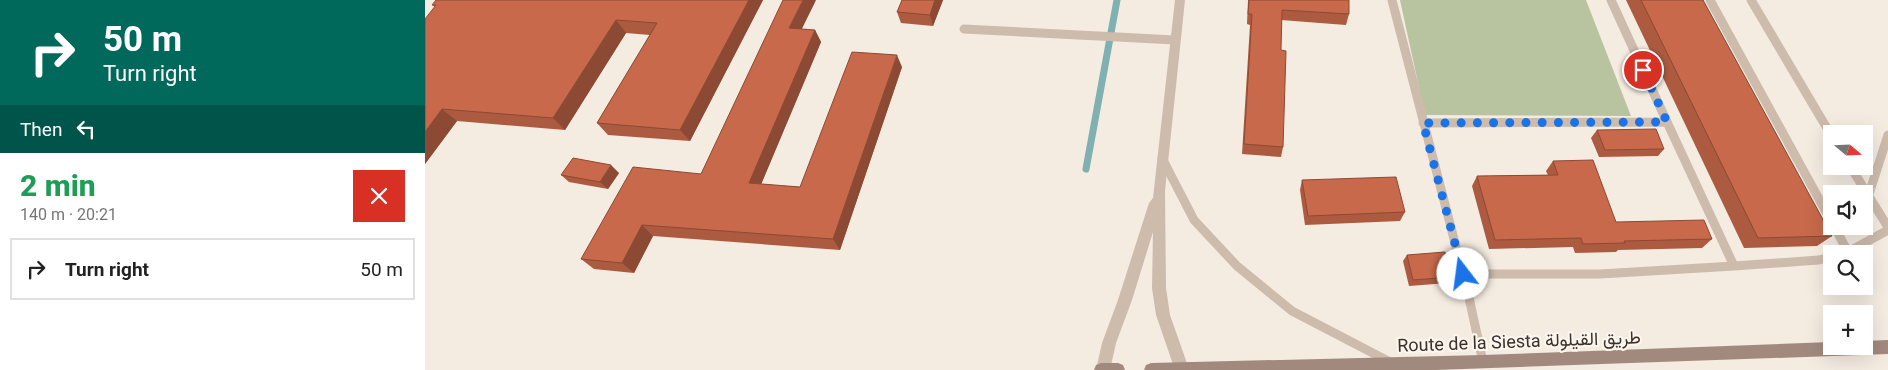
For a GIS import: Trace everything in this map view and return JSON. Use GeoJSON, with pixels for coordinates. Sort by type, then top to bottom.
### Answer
{"type":"FeatureCollection","features":[{"type":"Feature","properties":{"kind":"main road","name":"Route de la Siesta طريق القيلولة"},"geometry":{"type":"LineString","coordinates":[[1151,370],[1483,362],[1888,347]]}},
{"type":"Feature","properties":{"kind":"main road"},"geometry":{"type":"LineString","coordinates":[[1102,370],[1119,370]]}},
{"type":"Feature","properties":{"kind":"street"},"geometry":{"type":"LineString","coordinates":[[1179,0],[1159,191],[1159,288],[1163,315],[1182,369]]}},
{"type":"Feature","properties":{"kind":"street"},"geometry":{"type":"LineString","coordinates":[[1102,370],[1109,343],[1125,300],[1159,191]]}},
{"type":"Feature","properties":{"kind":"lane"},"geometry":{"type":"LineString","coordinates":[[1392,0],[1463,274],[1483,362]]}},
{"type":"Feature","properties":{"kind":"lane"},"geometry":{"type":"LineString","coordinates":[[1611,0],[1734,266]]}},
{"type":"Feature","properties":{"kind":"lane"},"geometry":{"type":"LineString","coordinates":[[1710,0],[1823,206]]}},
{"type":"Feature","properties":{"kind":"lane"},"geometry":{"type":"LineString","coordinates":[[1751,0],[1825,125]]}},
{"type":"Feature","properties":{"kind":"lane"},"geometry":{"type":"LineString","coordinates":[[964,29],[1175,40]]}},
{"type":"Feature","properties":{"kind":"lane"},"geometry":{"type":"LineString","coordinates":[[1423,123],[1667,122]]}},
{"type":"Feature","properties":{"kind":"lane"},"geometry":{"type":"LineString","coordinates":[[1872,185],[1888,135]]}},
{"type":"Feature","properties":{"kind":"lane"},"geometry":{"type":"LineString","coordinates":[[1162,158],[1194,220],[1237,266],[1292,311],[1392,363]]}},
{"type":"Feature","properties":{"kind":"lane"},"geometry":{"type":"LineString","coordinates":[[1859,245],[1888,228],[1873,205]]}},
{"type":"Feature","properties":{"kind":"lane"},"geometry":{"type":"LineString","coordinates":[[1463,274],[1600,274],[1823,259]]}},
{"type":"Feature","properties":{"kind":"green space"},"geometry":{"type":"Polygon","coordinates":[[[1400,0],[1586,0],[1631,116],[1425,115],[1400,0]]]}},
{"type":"Feature","properties":{"kind":"building"},"geometry":{"type":"Polygon","coordinates":[[[436,0],[749,0],[680,130],[597,123],[657,23],[616,20],[553,118],[442,109],[425,132],[425,19],[436,5],[432,5],[436,0]]]}},
{"type":"Feature","properties":{"kind":"building"},"geometry":{"type":"Polygon","coordinates":[[[783,0],[803,0],[789,28],[815,30],[749,183],[800,187],[852,52],[897,55],[833,239],[642,225],[622,263],[581,259],[633,167],[701,174],[783,0]]]}},
{"type":"Feature","properties":{"kind":"building"},"geometry":{"type":"Polygon","coordinates":[[[902,0],[935,0],[930,15],[897,12],[902,0]]]}},
{"type":"Feature","properties":{"kind":"building"},"geometry":{"type":"Polygon","coordinates":[[[1249,0],[1349,0],[1349,14],[1282,10],[1281,50],[1286,51],[1283,147],[1244,144],[1252,14],[1248,14],[1249,0]]]}},
{"type":"Feature","properties":{"kind":"building"},"geometry":{"type":"Polygon","coordinates":[[[1641,0],[1703,0],[1823,220],[1823,235],[1832,236],[1758,238],[1641,0]]]}},
{"type":"Feature","properties":{"kind":"building"},"geometry":{"type":"Polygon","coordinates":[[[1656,129],[1664,149],[1605,150],[1597,130],[1656,129]]]}},
{"type":"Feature","properties":{"kind":"building"},"geometry":{"type":"Polygon","coordinates":[[[573,158],[611,165],[600,182],[561,175],[573,158]]]}},
{"type":"Feature","properties":{"kind":"building"},"geometry":{"type":"Polygon","coordinates":[[[1593,160],[1616,222],[1704,220],[1712,239],[1583,244],[1581,238],[1495,240],[1477,176],[1558,175],[1553,161],[1593,160]]]}},
{"type":"Feature","properties":{"kind":"building"},"geometry":{"type":"Polygon","coordinates":[[[1396,177],[1405,212],[1308,216],[1302,180],[1396,177]]]}},
{"type":"Feature","properties":{"kind":"building"},"geometry":{"type":"Polygon","coordinates":[[[1445,252],[1452,277],[1413,280],[1407,255],[1445,252]]]}},
{"type":"Feature","properties":{"kind":"waterway"},"geometry":{"type":"LineString","coordinates":[[1086,169],[1117,0]]}},
{"type":"Feature","properties":{"kind":"route"},"geometry":{"type":"LineString","coordinates":[[1463,274],[1423,123],[1667,122],[1643,70]]}}]}
